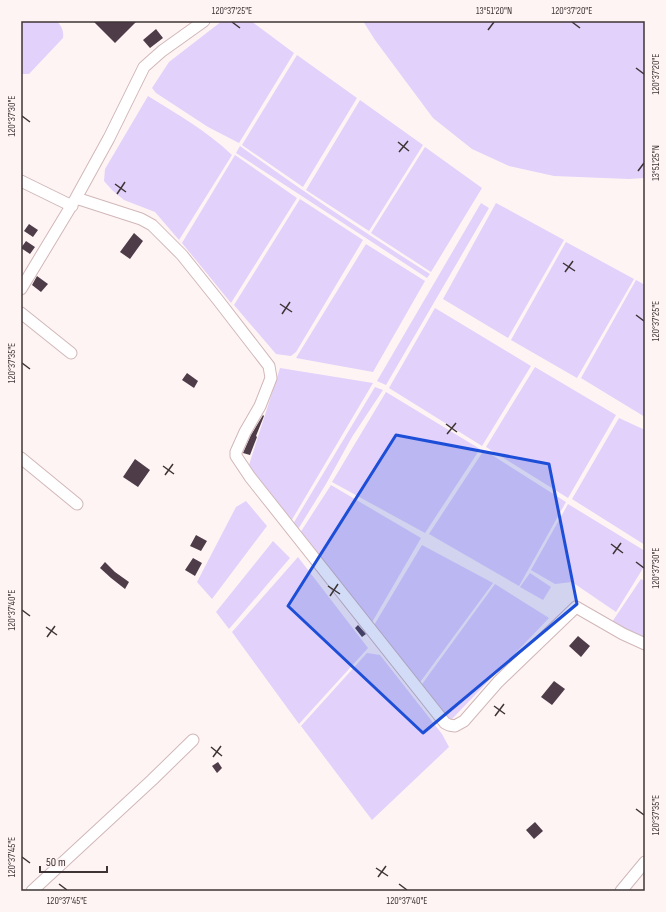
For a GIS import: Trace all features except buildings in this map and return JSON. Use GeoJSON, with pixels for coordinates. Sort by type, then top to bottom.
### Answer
{"type":"FeatureCollection","features":[{"type":"Feature","properties":{"kind":"street"},"geometry":{"type":"LineString","coordinates":[[21,289],[74,202],[109,138],[144,67],[204,21]]}},
{"type":"Feature","properties":{"kind":"street"},"geometry":{"type":"LineString","coordinates":[[21,182],[74,202],[141,218],[152,225],[186,261],[218,300],[269,366],[271,378],[260,406],[245,432],[236,452],[236,456],[250,477],[444,722],[455,726],[464,721],[498,682],[576,607],[623,634],[645,644]]}},
{"type":"Feature","properties":{"kind":"street"},"geometry":{"type":"LineString","coordinates":[[21,312],[71,352]]}},
{"type":"Feature","properties":{"kind":"street"},"geometry":{"type":"LineString","coordinates":[[21,458],[76,504]]}},
{"type":"Feature","properties":{"kind":"street"},"geometry":{"type":"LineString","coordinates":[[32,891],[193,740]]}},
{"type":"Feature","properties":{"kind":"street"},"geometry":{"type":"LineString","coordinates":[[621,891],[645,862]]}},
{"type":"Feature","properties":{"kind":"highlighted area"},"geometry":{"type":"Polygon","coordinates":[[[396,435],[549,464],[577,604],[423,733],[288,606],[396,435]]]}},
{"type":"Feature","properties":{"kind":"shaded area"},"geometry":{"type":"Polygon","coordinates":[[[21,21],[57,21],[63,33],[63,38],[29,74],[21,74],[21,21]]]}},
{"type":"Feature","properties":{"kind":"shaded area"},"geometry":{"type":"Polygon","coordinates":[[[222,21],[251,21],[294,53],[239,143],[208,127],[156,93],[152,88],[169,62],[222,21]]]}},
{"type":"Feature","properties":{"kind":"shaded area"},"geometry":{"type":"Polygon","coordinates":[[[363,21],[645,21],[645,178],[629,179],[554,176],[509,166],[472,149],[433,118],[375,40],[363,21]]]}},
{"type":"Feature","properties":{"kind":"shaded area"},"geometry":{"type":"Polygon","coordinates":[[[297,55],[357,98],[303,187],[242,145],[297,55]]]}},
{"type":"Feature","properties":{"kind":"shaded area"},"geometry":{"type":"Polygon","coordinates":[[[148,96],[181,116],[232,155],[179,240],[155,212],[124,200],[104,181],[105,169],[148,96]]]}},
{"type":"Feature","properties":{"kind":"shaded area"},"geometry":{"type":"Polygon","coordinates":[[[360,100],[423,145],[369,231],[306,190],[360,100]]]}},
{"type":"Feature","properties":{"kind":"shaded area"},"geometry":{"type":"Polygon","coordinates":[[[240,146],[334,212],[430,274],[427,278],[236,153],[240,146]]]}},
{"type":"Feature","properties":{"kind":"shaded area"},"geometry":{"type":"Polygon","coordinates":[[[425,147],[482,188],[431,272],[371,233],[425,147]]]}},
{"type":"Feature","properties":{"kind":"shaded area"},"geometry":{"type":"Polygon","coordinates":[[[235,155],[297,198],[231,303],[182,243],[235,155]]]}},
{"type":"Feature","properties":{"kind":"shaded area"},"geometry":{"type":"Polygon","coordinates":[[[300,199],[363,240],[296,352],[291,356],[276,354],[234,305],[300,199]]]}},
{"type":"Feature","properties":{"kind":"shaded area"},"geometry":{"type":"Polygon","coordinates":[[[481,203],[489,208],[386,385],[377,381],[481,203]]]}},
{"type":"Feature","properties":{"kind":"shaded area"},"geometry":{"type":"Polygon","coordinates":[[[496,203],[564,240],[508,338],[443,299],[496,203]]]}},
{"type":"Feature","properties":{"kind":"shaded area"},"geometry":{"type":"Polygon","coordinates":[[[566,242],[634,279],[577,378],[511,340],[566,242]]]}},
{"type":"Feature","properties":{"kind":"shaded area"},"geometry":{"type":"Polygon","coordinates":[[[366,244],[425,281],[373,372],[296,358],[366,244]]]}},
{"type":"Feature","properties":{"kind":"shaded area"},"geometry":{"type":"Polygon","coordinates":[[[636,280],[645,285],[645,417],[581,378],[636,280]]]}},
{"type":"Feature","properties":{"kind":"shaded area"},"geometry":{"type":"Polygon","coordinates":[[[435,308],[531,366],[482,446],[389,388],[435,308]]]}},
{"type":"Feature","properties":{"kind":"shaded area"},"geometry":{"type":"Polygon","coordinates":[[[535,367],[616,415],[568,498],[486,447],[535,367]]]}},
{"type":"Feature","properties":{"kind":"shaded area"},"geometry":{"type":"Polygon","coordinates":[[[280,368],[373,383],[290,523],[251,475],[249,465],[280,368]]]}},
{"type":"Feature","properties":{"kind":"shaded area"},"geometry":{"type":"Polygon","coordinates":[[[375,387],[383,390],[352,437],[326,484],[297,531],[293,524],[375,387]]]}},
{"type":"Feature","properties":{"kind":"shaded area"},"geometry":{"type":"Polygon","coordinates":[[[386,392],[480,449],[425,533],[332,482],[386,392]]]}},
{"type":"Feature","properties":{"kind":"shaded area"},"geometry":{"type":"Polygon","coordinates":[[[619,418],[645,430],[645,545],[572,499],[619,418]]]}},
{"type":"Feature","properties":{"kind":"shaded area"},"geometry":{"type":"Polygon","coordinates":[[[484,450],[566,502],[519,586],[429,534],[484,450]]]}},
{"type":"Feature","properties":{"kind":"shaded area"},"geometry":{"type":"Polygon","coordinates":[[[331,485],[421,538],[371,624],[300,533],[331,485]]]}},
{"type":"Feature","properties":{"kind":"shaded area"},"geometry":{"type":"Polygon","coordinates":[[[246,501],[267,526],[212,599],[197,582],[236,507],[246,501]]]}},
{"type":"Feature","properties":{"kind":"shaded area"},"geometry":{"type":"Polygon","coordinates":[[[568,504],[645,551],[645,565],[616,612],[572,582],[555,584],[531,570],[568,504]]]}},
{"type":"Feature","properties":{"kind":"shaded area"},"geometry":{"type":"Polygon","coordinates":[[[273,541],[290,558],[229,629],[216,612],[273,541]]]}},
{"type":"Feature","properties":{"kind":"shaded area"},"geometry":{"type":"Polygon","coordinates":[[[422,545],[493,583],[418,685],[373,627],[422,545]]]}},
{"type":"Feature","properties":{"kind":"shaded area"},"geometry":{"type":"Polygon","coordinates":[[[298,557],[368,648],[299,724],[232,632],[298,557]]]}},
{"type":"Feature","properties":{"kind":"shaded area"},"geometry":{"type":"Polygon","coordinates":[[[530,573],[551,587],[543,600],[520,587],[530,573]]]}},
{"type":"Feature","properties":{"kind":"shaded area"},"geometry":{"type":"Polygon","coordinates":[[[641,579],[645,581],[645,640],[612,622],[641,579]]]}},
{"type":"Feature","properties":{"kind":"shaded area"},"geometry":{"type":"Polygon","coordinates":[[[495,584],[549,618],[452,719],[446,719],[420,687],[495,584]]]}},
{"type":"Feature","properties":{"kind":"shaded area"},"geometry":{"type":"Polygon","coordinates":[[[367,653],[380,655],[442,734],[449,747],[372,820],[301,726],[367,653]]]}}]}
